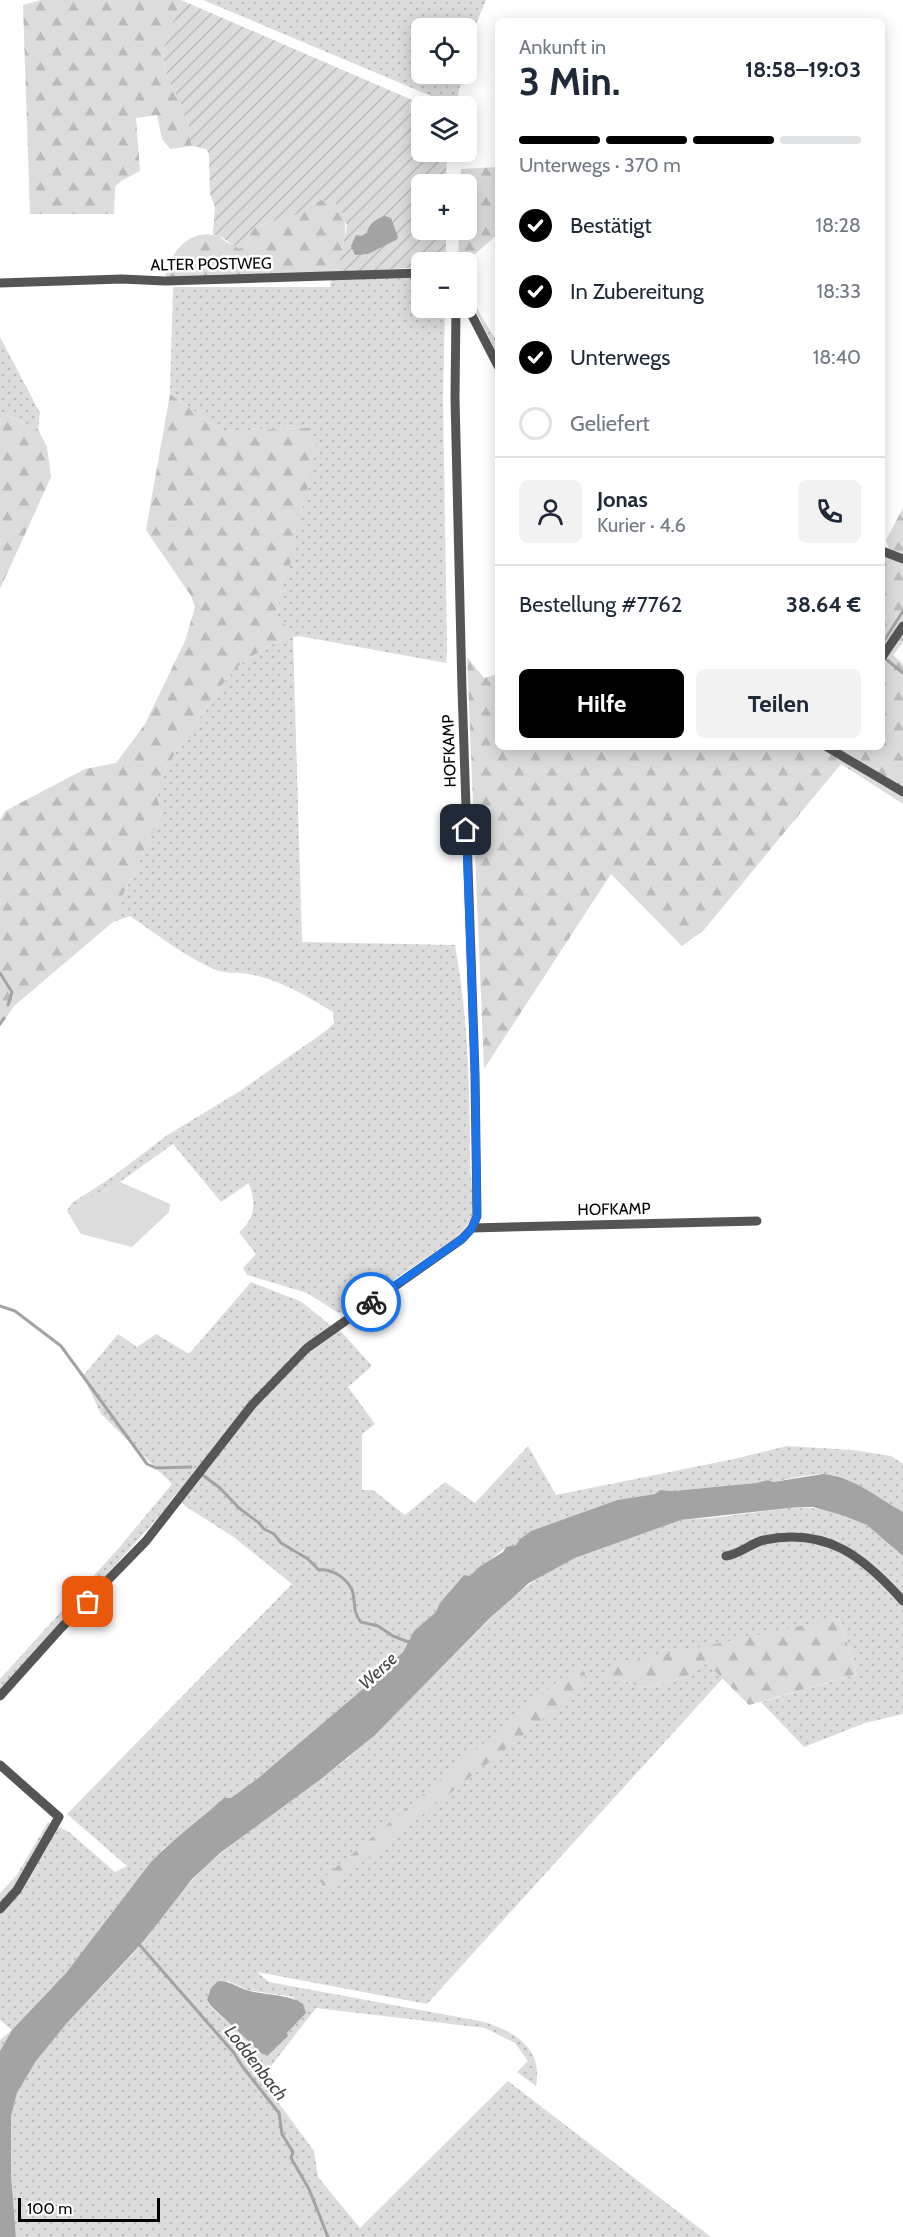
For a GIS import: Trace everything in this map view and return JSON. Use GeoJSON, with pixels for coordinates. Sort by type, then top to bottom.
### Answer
{"type":"FeatureCollection","features":[{"type":"Feature","properties":{"kind":"street","name":"ALTER POSTWEG"},"geometry":{"type":"LineString","coordinates":[[0,283],[123,279],[165,281],[411,273]]}},
{"type":"Feature","properties":{"kind":"street","name":"HOFKAMP"},"geometry":{"type":"LineString","coordinates":[[456,318],[455,398],[461,666],[478,1202],[477,1216],[472,1228],[700,1223],[749,1219],[757,1221]]}},
{"type":"Feature","properties":{"kind":"street"},"geometry":{"type":"LineString","coordinates":[[473,318],[495,360]]}},
{"type":"Feature","properties":{"kind":"street"},"geometry":{"type":"LineString","coordinates":[[885,552],[903,559]]}},
{"type":"Feature","properties":{"kind":"street"},"geometry":{"type":"LineString","coordinates":[[885,653],[903,626]]}},
{"type":"Feature","properties":{"kind":"street"},"geometry":{"type":"LineString","coordinates":[[832,750],[903,792]]}},
{"type":"Feature","properties":{"kind":"street"},"geometry":{"type":"LineString","coordinates":[[0,1696],[61,1628],[146,1541],[252,1405],[307,1348],[462,1239],[472,1228]]}},
{"type":"Feature","properties":{"kind":"street"},"geometry":{"type":"LineString","coordinates":[[726,1556],[762,1540],[793,1537],[829,1542],[865,1562],[903,1601]]}},
{"type":"Feature","properties":{"kind":"street"},"geometry":{"type":"LineString","coordinates":[[0,1765],[59,1817],[17,1890],[0,1909]]}},
{"type":"Feature","properties":{"kind":"green space"},"geometry":{"type":"Polygon","coordinates":[[[41,0],[181,0],[163,50],[165,69],[186,112],[192,146],[170,149],[162,139],[157,115],[136,118],[140,171],[121,181],[115,187],[114,214],[30,214],[23,5],[41,0]]]}},
{"type":"Feature","properties":{"kind":"green space"},"geometry":{"type":"Polygon","coordinates":[[[181,0],[411,100],[411,162],[447,162],[446,174],[411,174],[411,240],[446,240],[446,252],[411,252],[411,268],[337,273],[347,226],[342,211],[335,203],[321,200],[313,202],[299,214],[257,226],[249,232],[245,246],[239,249],[213,234],[215,207],[210,194],[209,154],[206,149],[192,146],[186,112],[170,83],[165,69],[163,50],[181,0]]]}},
{"type":"Feature","properties":{"kind":"green space"},"geometry":{"type":"Polygon","coordinates":[[[203,0],[486,0],[477,22],[477,18],[411,18],[411,84],[460,84],[458,96],[431,96],[203,0]]]}},
{"type":"Feature","properties":{"kind":"green space"},"geometry":{"type":"Polygon","coordinates":[[[495,167],[495,237],[477,252],[458,252],[459,240],[477,240],[477,174],[461,174],[461,169],[495,167]]]}},
{"type":"Feature","properties":{"kind":"green space"},"geometry":{"type":"Polygon","coordinates":[[[321,200],[335,203],[341,208],[344,216],[345,235],[337,273],[165,278],[175,253],[188,240],[196,236],[214,235],[232,245],[245,246],[249,232],[257,226],[299,214],[313,202],[321,200]]]}},
{"type":"Feature","properties":{"kind":"green space"},"geometry":{"type":"Polygon","coordinates":[[[411,278],[411,318],[445,318],[443,397],[446,663],[299,636],[293,637],[277,620],[282,580],[289,569],[306,428],[222,431],[170,394],[173,287],[330,287],[331,279],[411,278]]]}},
{"type":"Feature","properties":{"kind":"green space"},"geometry":{"type":"Polygon","coordinates":[[[477,308],[495,338],[495,349],[477,314],[477,308]]]}},
{"type":"Feature","properties":{"kind":"green space"},"geometry":{"type":"Polygon","coordinates":[[[0,337],[40,413],[38,429],[0,412],[0,337]]]}},
{"type":"Feature","properties":{"kind":"green space"},"geometry":{"type":"Polygon","coordinates":[[[170,394],[222,431],[307,428],[318,440],[289,569],[282,580],[277,620],[285,624],[293,637],[276,642],[243,662],[227,678],[166,767],[157,791],[161,816],[123,895],[113,922],[14,1006],[0,1027],[0,820],[5,811],[85,769],[116,763],[145,724],[185,641],[195,607],[191,596],[146,530],[170,394]]]}},
{"type":"Feature","properties":{"kind":"green space"},"geometry":{"type":"Polygon","coordinates":[[[0,412],[38,429],[47,447],[51,477],[0,589],[0,412]]]}},
{"type":"Feature","properties":{"kind":"green space"},"geometry":{"type":"Polygon","coordinates":[[[903,508],[903,555],[889,549],[886,540],[903,508]]]}},
{"type":"Feature","properties":{"kind":"green space"},"geometry":{"type":"Polygon","coordinates":[[[885,557],[903,564],[903,643],[893,655],[903,664],[903,804],[841,764],[703,931],[682,946],[611,874],[484,1069],[467,657],[484,678],[495,675],[495,750],[885,750],[885,557]]]}},
{"type":"Feature","properties":{"kind":"green space"},"geometry":{"type":"Polygon","coordinates":[[[293,637],[302,942],[455,945],[465,1026],[469,1080],[472,1216],[458,1236],[344,1314],[307,1293],[247,1275],[243,1268],[256,1254],[239,1232],[249,1221],[253,1210],[253,1197],[249,1183],[221,1202],[173,1144],[120,1182],[67,1211],[72,1203],[115,1175],[166,1136],[240,1091],[334,1023],[333,1012],[281,984],[259,976],[216,970],[182,952],[130,916],[113,922],[123,895],[161,816],[157,790],[166,767],[227,678],[243,662],[276,642],[293,637]]]}},
{"type":"Feature","properties":{"kind":"green space"},"geometry":{"type":"Polygon","coordinates":[[[120,1182],[170,1204],[169,1212],[132,1247],[81,1234],[67,1211],[120,1182]]]}},
{"type":"Feature","properties":{"kind":"green space"},"geometry":{"type":"Polygon","coordinates":[[[251,1282],[302,1302],[330,1325],[339,1329],[372,1366],[348,1387],[375,1424],[362,1434],[362,1490],[373,1490],[405,1515],[445,1482],[475,1503],[528,1446],[556,1495],[787,1446],[853,1450],[891,1456],[903,1464],[903,1512],[854,1483],[830,1474],[822,1474],[772,1482],[768,1480],[673,1491],[660,1490],[656,1494],[617,1500],[531,1531],[516,1545],[506,1547],[450,1593],[436,1612],[414,1631],[403,1652],[370,1683],[257,1779],[164,1848],[66,1973],[12,2030],[0,2020],[0,1893],[16,1876],[48,1822],[69,1832],[115,1872],[127,1866],[67,1814],[292,1584],[235,1538],[185,1506],[177,1493],[156,1520],[0,1693],[0,1679],[118,1549],[172,1484],[101,1414],[83,1376],[118,1334],[137,1347],[156,1334],[189,1354],[251,1282]]]}},
{"type":"Feature","properties":{"kind":"green space"},"geometry":{"type":"Polygon","coordinates":[[[798,1507],[830,1511],[862,1521],[879,1533],[903,1556],[903,1714],[865,1723],[804,1747],[761,1702],[857,1674],[839,1618],[622,1680],[644,1688],[684,1678],[707,1663],[723,1678],[427,2004],[257,1972],[269,1982],[485,2022],[517,2037],[531,2052],[537,2073],[536,2086],[517,2072],[528,2061],[515,2043],[485,2028],[316,2008],[261,2079],[314,2151],[318,2177],[360,2228],[508,2081],[711,2237],[16,2237],[11,2174],[11,2116],[17,2093],[36,2061],[67,2023],[143,1943],[172,1902],[205,1866],[347,1759],[512,1597],[548,1571],[575,1558],[681,1520],[798,1507]],[[228,1981],[207,2000],[210,2006],[262,2054],[306,2013],[293,1997],[247,1990],[228,1981]]]}},
{"type":"Feature","properties":{"kind":"green space"},"geometry":{"type":"Polygon","coordinates":[[[839,1618],[857,1674],[749,1705],[707,1663],[684,1678],[644,1688],[622,1680],[605,1683],[610,1666],[839,1618]]]}},
{"type":"Feature","properties":{"kind":"green space"},"geometry":{"type":"Polygon","coordinates":[[[577,1665],[585,1673],[585,1686],[324,1893],[321,1880],[577,1665]]]}},
{"type":"Feature","properties":{"kind":"green space"},"geometry":{"type":"Polygon","coordinates":[[[12,2030],[0,2051],[0,2040],[12,2030]]]}},
{"type":"Feature","properties":{"kind":"shaded area"},"geometry":{"type":"Polygon","coordinates":[[[385,216],[391,218],[398,237],[396,240],[368,254],[355,255],[351,246],[356,235],[361,236],[367,233],[373,222],[385,216]]]}},
{"type":"Feature","properties":{"kind":"shaded area"},"geometry":{"type":"Polygon","coordinates":[[[823,1474],[855,1483],[903,1512],[903,1556],[867,1525],[813,1507],[798,1507],[681,1520],[575,1558],[529,1583],[489,1619],[375,1735],[321,1779],[220,1853],[192,1879],[143,1942],[67,2023],[36,2061],[17,2093],[11,2116],[11,2174],[16,2237],[0,2237],[0,2051],[12,2030],[66,1973],[160,1853],[224,1798],[231,1798],[257,1779],[370,1683],[403,1652],[414,1631],[436,1612],[440,1603],[464,1575],[470,1576],[479,1567],[503,1552],[506,1547],[516,1545],[531,1531],[617,1500],[655,1494],[660,1490],[673,1491],[768,1480],[773,1482],[823,1474]]]}},
{"type":"Feature","properties":{"kind":"shaded area"},"geometry":{"type":"Polygon","coordinates":[[[218,1981],[253,1992],[296,2000],[303,2004],[306,2013],[287,2033],[288,2036],[268,2055],[262,2054],[207,2000],[211,1988],[218,1981]]]}},
{"type":"Feature","properties":{"kind":"waterway"},"geometry":{"type":"LineString","coordinates":[[885,639],[903,611]]}},
{"type":"Feature","properties":{"kind":"waterway"},"geometry":{"type":"LineString","coordinates":[[887,660],[903,673]]}},
{"type":"Feature","properties":{"kind":"waterway"},"geometry":{"type":"LineString","coordinates":[[0,973],[12,992],[8,1005]]}},
{"type":"Feature","properties":{"kind":"waterway"},"geometry":{"type":"LineString","coordinates":[[0,1024],[4,1018]]}},
{"type":"Feature","properties":{"kind":"waterway"},"geometry":{"type":"LineString","coordinates":[[0,1306],[15,1311],[61,1346],[147,1464],[156,1468],[191,1467]]}},
{"type":"Feature","properties":{"kind":"waterway"},"geometry":{"type":"LineString","coordinates":[[204,1476],[264,1529],[274,1534],[281,1543],[308,1559],[319,1570],[330,1571],[345,1580],[353,1592],[355,1610],[361,1622],[378,1626],[393,1636],[411,1643]]}},
{"type":"Feature","properties":{"kind":"waterway","name":"Loddenbach"},"geometry":{"type":"LineString","coordinates":[[138,1943],[234,2053],[279,2113],[282,2134],[293,2152],[291,2158],[309,2189],[328,2237]]}},
{"type":"Feature","properties":{"kind":"way so far"},"geometry":{"type":"LineString","coordinates":[[88,1602],[146,1541],[252,1405],[307,1348],[371,1302]]}},
{"type":"Feature","properties":{"kind":"route"},"geometry":{"type":"LineString","coordinates":[[371,1302],[462,1239],[472,1228],[477,1216],[475,1074],[466,830]]}},
{"type":"Feature","properties":{"kind":"water label","name":"Werse"},"geometry":{"type":"Point","coordinates":[378,1671]}}]}
